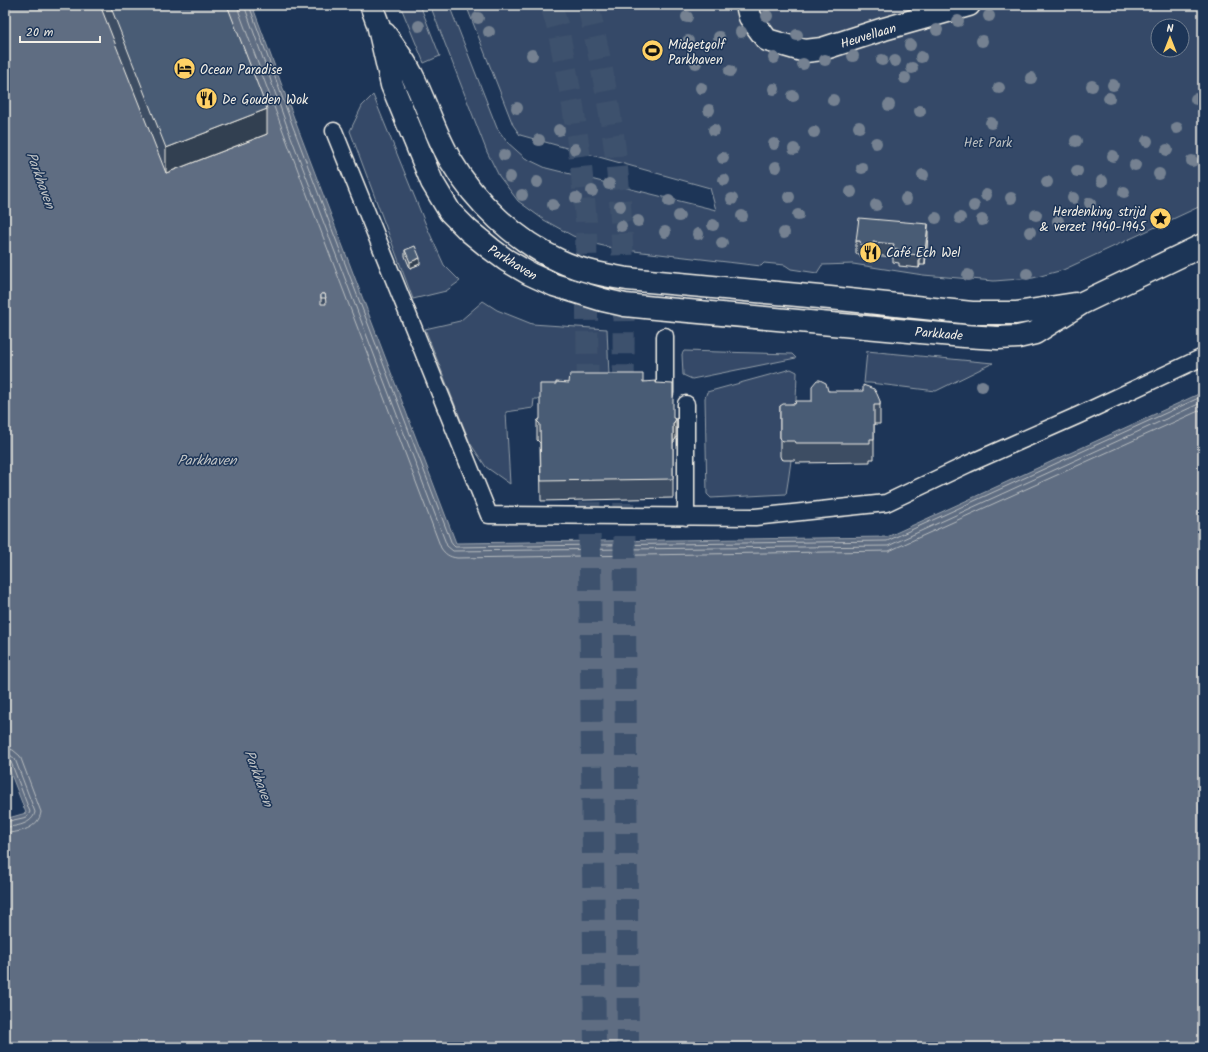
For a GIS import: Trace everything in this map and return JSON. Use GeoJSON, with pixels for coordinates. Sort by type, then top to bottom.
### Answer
{"type":"FeatureCollection","features":[{"type":"Feature","properties":{"kind":"street","name":"Heuvellaan"},"geometry":{"type":"LineString","coordinates":[[746,5],[750,17],[767,40],[805,51],[822,49],[884,29],[969,5]]}},
{"type":"Feature","properties":{"kind":"street","name":"Parkhaven"},"geometry":{"type":"LineString","coordinates":[[375,14],[412,74],[439,138],[451,162],[467,184],[497,217],[534,247],[560,261],[600,274],[656,282],[780,294]]}},
{"type":"Feature","properties":{"kind":"street","name":"Parkhaven"},"geometry":{"type":"LineString","coordinates":[[375,14],[392,85],[432,182],[450,212],[469,231],[506,260],[530,274],[554,285],[625,305],[787,320]]}},
{"type":"Feature","properties":{"kind":"street","name":"Parkkade"},"geometry":{"type":"LineString","coordinates":[[787,320],[1003,338],[1018,337],[1036,333],[1082,303],[1203,245]]}},
{"type":"Feature","properties":{"kind":"street","name":"Parkkade"},"geometry":{"type":"LineString","coordinates":[[780,294],[972,313],[1016,313],[1082,303]]}},
{"type":"Feature","properties":{"kind":"lane"},"geometry":{"type":"LineString","coordinates":[[334,131],[489,515],[755,517],[886,503],[1203,357]]}},
{"type":"Feature","properties":{"kind":"lane"},"geometry":{"type":"LineString","coordinates":[[665,336],[665,393]]}},
{"type":"Feature","properties":{"kind":"lane"},"geometry":{"type":"LineString","coordinates":[[686,404],[686,517]]}},
{"type":"Feature","properties":{"kind":"green space"},"geometry":{"type":"Polygon","coordinates":[[[400,5],[420,5],[440,56],[424,63],[400,5]]]}},
{"type":"Feature","properties":{"kind":"green space","name":"Het Park"},"geometry":{"type":"Polygon","coordinates":[[[430,5],[449,5],[497,128],[507,142],[525,158],[546,168],[716,210],[710,188],[520,135],[513,125],[466,5],[1203,5],[1203,205],[1063,270],[1033,278],[994,281],[923,275],[853,264],[822,265],[817,273],[791,269],[785,265],[764,263],[761,266],[617,249],[595,244],[573,236],[544,220],[518,201],[499,176],[487,152],[430,5]]]}},
{"type":"Feature","properties":{"kind":"green space"},"geometry":{"type":"Polygon","coordinates":[[[373,95],[444,265],[460,281],[446,291],[413,299],[350,131],[362,106],[373,95]]]}},
{"type":"Feature","properties":{"kind":"green space"},"geometry":{"type":"Polygon","coordinates":[[[483,301],[497,310],[532,324],[607,329],[610,399],[534,399],[533,408],[506,412],[510,484],[486,467],[470,443],[425,329],[460,321],[483,301]]]}},
{"type":"Feature","properties":{"kind":"green space"},"geometry":{"type":"Polygon","coordinates":[[[684,351],[792,354],[796,358],[692,379],[683,375],[682,354],[684,351]]]}},
{"type":"Feature","properties":{"kind":"green space"},"geometry":{"type":"Polygon","coordinates":[[[867,351],[993,363],[936,391],[864,383],[867,351]]]}},
{"type":"Feature","properties":{"kind":"green space"},"geometry":{"type":"Polygon","coordinates":[[[791,369],[797,372],[797,388],[792,449],[786,494],[711,498],[707,494],[705,398],[707,392],[791,369]]]}},
{"type":"Feature","properties":{"kind":"water"},"geometry":{"type":"Polygon","coordinates":[[[5,5],[252,5],[456,543],[887,537],[1203,392],[1203,1047],[5,1047],[5,819],[26,813],[5,759],[5,5]]]}},
{"type":"Feature","properties":{"kind":"building","name":"Ocean Paradise"},"geometry":{"type":"Polygon","coordinates":[[[110,5],[227,5],[267,109],[166,148],[110,5]]]}},
{"type":"Feature","properties":{"kind":"building"},"geometry":{"type":"Polygon","coordinates":[[[859,218],[928,224],[925,252],[920,252],[919,255],[899,253],[899,250],[893,249],[894,244],[873,242],[872,246],[861,245],[860,241],[856,241],[859,218]]]}},
{"type":"Feature","properties":{"kind":"building"},"geometry":{"type":"Polygon","coordinates":[[[415,246],[420,258],[410,262],[405,250],[415,246]]]}},
{"type":"Feature","properties":{"kind":"building"},"geometry":{"type":"Polygon","coordinates":[[[321,294],[325,294],[326,298],[321,298],[321,294]]]}},
{"type":"Feature","properties":{"kind":"building"},"geometry":{"type":"Polygon","coordinates":[[[570,374],[643,374],[643,382],[656,381],[656,383],[673,384],[673,418],[676,419],[673,424],[673,479],[541,481],[540,424],[537,421],[540,419],[540,384],[556,384],[556,382],[569,383],[570,374]]]}},
{"type":"Feature","properties":{"kind":"building"},"geometry":{"type":"Polygon","coordinates":[[[817,380],[826,383],[828,391],[863,391],[863,385],[874,389],[880,401],[880,405],[874,405],[874,439],[870,439],[870,443],[796,443],[795,441],[781,440],[780,406],[783,404],[795,404],[796,401],[812,401],[812,386],[817,380]]]}},
{"type":"Feature","properties":{"kind":"tunnel"},"geometry":{"type":"LineString","coordinates":[[551,5],[558,28],[573,106],[581,166],[586,221],[588,405]]}},
{"type":"Feature","properties":{"kind":"tunnel"},"geometry":{"type":"LineString","coordinates":[[588,5],[606,91],[618,179],[623,263],[624,404]]}},
{"type":"Feature","properties":{"kind":"tunnel"},"geometry":{"type":"LineString","coordinates":[[589,469],[595,1047]]}},
{"type":"Feature","properties":{"kind":"tunnel"},"geometry":{"type":"LineString","coordinates":[[624,470],[628,1047]]}},
{"type":"Feature","properties":{"kind":"place","name":"Midgetgolf Parkhaven"},"geometry":{"type":"Point","coordinates":[652,51]}},
{"type":"Feature","properties":{"kind":"place","name":"Ocean Paradise"},"geometry":{"type":"Point","coordinates":[184,69]}},
{"type":"Feature","properties":{"kind":"place","name":"De Gouden Wok"},"geometry":{"type":"Point","coordinates":[206,99]}},
{"type":"Feature","properties":{"kind":"place","name":"Herdenking strijd & verzet 1940-1945"},"geometry":{"type":"Point","coordinates":[1161,218]}},
{"type":"Feature","properties":{"kind":"place","name":"Café Ech Wel"},"geometry":{"type":"Point","coordinates":[871,252]}}]}
